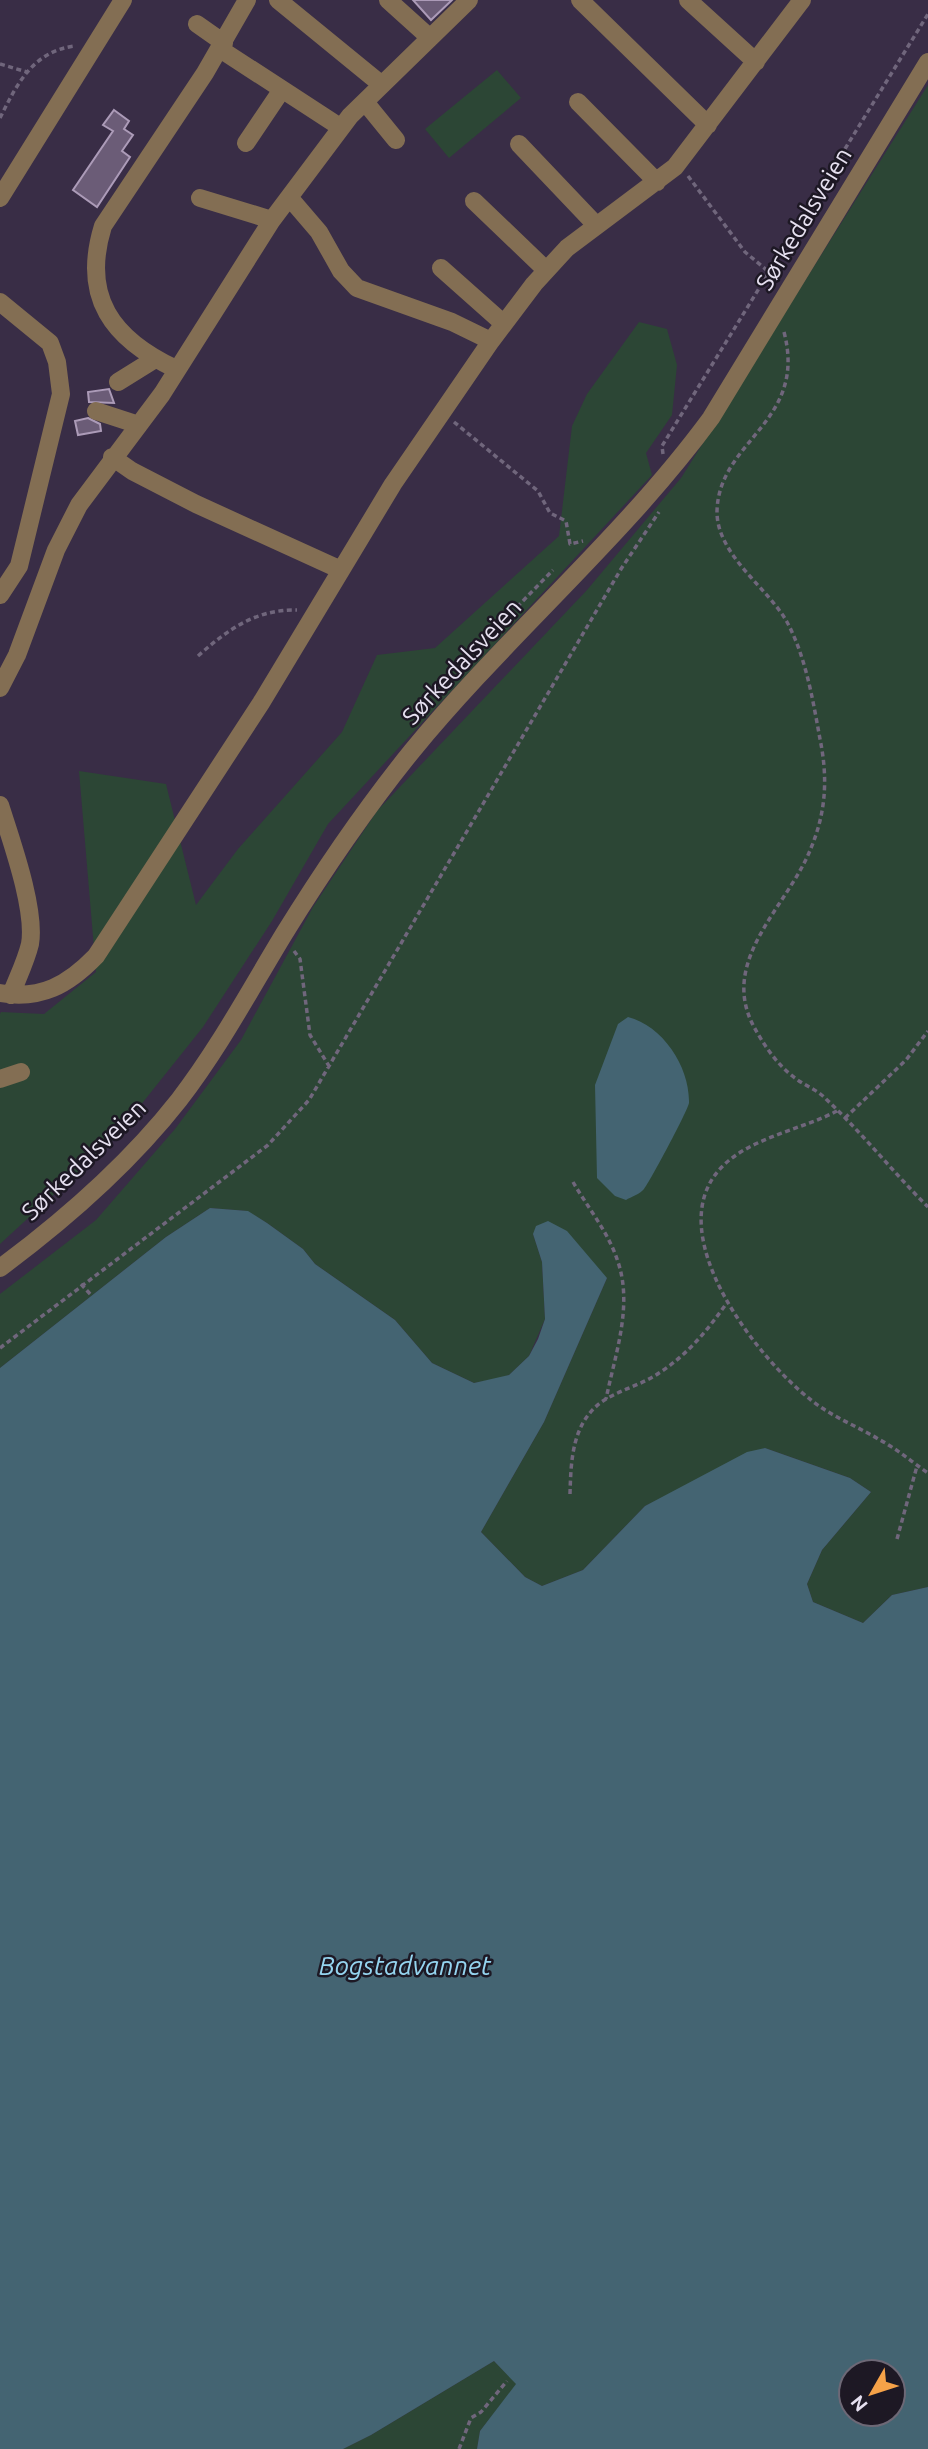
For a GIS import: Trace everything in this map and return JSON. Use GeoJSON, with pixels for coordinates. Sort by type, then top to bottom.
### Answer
{"type":"FeatureCollection","features":[{"type":"Feature","properties":{"kind":"street"},"geometry":{"type":"LineString","coordinates":[[0,198],[123,0]]}},
{"type":"Feature","properties":{"kind":"street"},"geometry":{"type":"LineString","coordinates":[[176,369],[155,359],[123,333],[105,311],[95,285],[97,249],[110,215],[222,46],[247,0]]}},
{"type":"Feature","properties":{"kind":"street"},"geometry":{"type":"LineString","coordinates":[[278,0],[382,85]]}},
{"type":"Feature","properties":{"kind":"street"},"geometry":{"type":"LineString","coordinates":[[387,0],[429,37]]}},
{"type":"Feature","properties":{"kind":"street"},"geometry":{"type":"LineString","coordinates":[[0,688],[13,666],[64,534],[79,505],[199,338],[272,220],[340,127],[469,0]]}},
{"type":"Feature","properties":{"kind":"street"},"geometry":{"type":"LineString","coordinates":[[580,0],[708,125]]}},
{"type":"Feature","properties":{"kind":"street"},"geometry":{"type":"LineString","coordinates":[[688,0],[756,62]]}},
{"type":"Feature","properties":{"kind":"street"},"geometry":{"type":"LineString","coordinates":[[6,994],[53,990],[96,956],[261,703],[341,569],[441,412],[491,341],[546,270],[596,225],[657,183],[678,163],[800,1]]}},
{"type":"Feature","properties":{"kind":"street"},"geometry":{"type":"LineString","coordinates":[[197,24],[281,90],[340,127]]}},
{"type":"Feature","properties":{"kind":"street","name":"Sørkedalsveien"},"geometry":{"type":"LineString","coordinates":[[0,1268],[88,1197],[160,1124],[197,1075],[341,847],[413,750],[675,467],[711,418],[928,62]]}},
{"type":"Feature","properties":{"kind":"street"},"geometry":{"type":"LineString","coordinates":[[246,143],[281,90]]}},
{"type":"Feature","properties":{"kind":"street"},"geometry":{"type":"LineString","coordinates":[[365,102],[396,140]]}},
{"type":"Feature","properties":{"kind":"street"},"geometry":{"type":"LineString","coordinates":[[578,102],[657,183]]}},
{"type":"Feature","properties":{"kind":"street"},"geometry":{"type":"LineString","coordinates":[[519,144],[596,225]]}},
{"type":"Feature","properties":{"kind":"street"},"geometry":{"type":"LineString","coordinates":[[289,197],[319,232],[341,271],[357,288],[442,318],[491,341]]}},
{"type":"Feature","properties":{"kind":"street"},"geometry":{"type":"LineString","coordinates":[[200,198],[272,220]]}},
{"type":"Feature","properties":{"kind":"street"},"geometry":{"type":"LineString","coordinates":[[474,201],[546,270]]}},
{"type":"Feature","properties":{"kind":"street"},"geometry":{"type":"LineString","coordinates":[[441,268],[504,324]]}},
{"type":"Feature","properties":{"kind":"street"},"geometry":{"type":"LineString","coordinates":[[0,302],[50,343],[57,362],[61,394],[19,566],[0,595]]}},
{"type":"Feature","properties":{"kind":"street"},"geometry":{"type":"LineString","coordinates":[[118,382],[155,359]]}},
{"type":"Feature","properties":{"kind":"street"},"geometry":{"type":"LineString","coordinates":[[96,411],[139,425]]}},
{"type":"Feature","properties":{"kind":"street"},"geometry":{"type":"LineString","coordinates":[[113,457],[132,471],[196,504],[341,569]]}},
{"type":"Feature","properties":{"kind":"street"},"geometry":{"type":"LineString","coordinates":[[0,805],[29,913],[30,943],[6,994]]}},
{"type":"Feature","properties":{"kind":"street"},"geometry":{"type":"LineString","coordinates":[[0,1079],[21,1072]]}},
{"type":"Feature","properties":{"kind":"path"},"geometry":{"type":"LineString","coordinates":[[670,460],[660,452],[662,446],[928,14]]}},
{"type":"Feature","properties":{"kind":"path"},"geometry":{"type":"LineString","coordinates":[[0,118],[27,72],[38,59],[56,49],[97,41]]}},
{"type":"Feature","properties":{"kind":"path"},"geometry":{"type":"LineString","coordinates":[[0,64],[27,72]]}},
{"type":"Feature","properties":{"kind":"path"},"geometry":{"type":"LineString","coordinates":[[678,163],[745,252],[769,272]]}},
{"type":"Feature","properties":{"kind":"path"},"geometry":{"type":"LineString","coordinates":[[778,309],[789,351],[790,369],[784,391],[766,423],[732,469],[719,499],[718,523],[725,541],[779,610],[794,638],[821,740],[825,795],[819,828],[804,865],[749,955],[744,996],[752,1024],[788,1072],[825,1097],[928,1207]]}},
{"type":"Feature","properties":{"kind":"path"},"geometry":{"type":"LineString","coordinates":[[441,412],[538,491],[551,513],[566,521],[570,544],[586,540]]}},
{"type":"Feature","properties":{"kind":"path"},"geometry":{"type":"LineString","coordinates":[[0,1348],[81,1284],[268,1145],[309,1100],[401,948],[462,838],[509,764],[621,569],[661,510]]}},
{"type":"Feature","properties":{"kind":"path"},"geometry":{"type":"LineString","coordinates":[[198,656],[221,635],[246,620],[290,610],[316,611]]}},
{"type":"Feature","properties":{"kind":"path"},"geometry":{"type":"LineString","coordinates":[[284,935],[300,960],[310,1035],[329,1066]]}},
{"type":"Feature","properties":{"kind":"path"},"geometry":{"type":"LineString","coordinates":[[845,1118],[926,1038],[928,1031]]}},
{"type":"Feature","properties":{"kind":"path"},"geometry":{"type":"LineString","coordinates":[[837,1111],[730,1159],[705,1191],[701,1214],[704,1241],[726,1304],[773,1363],[808,1398],[831,1414],[893,1447],[928,1473]]}},
{"type":"Feature","properties":{"kind":"path"},"geometry":{"type":"LineString","coordinates":[[573,1182],[612,1247],[622,1279],[621,1327],[606,1399]]}},
{"type":"Feature","properties":{"kind":"path"},"geometry":{"type":"LineString","coordinates":[[81,1284],[91,1295]]}},
{"type":"Feature","properties":{"kind":"path"},"geometry":{"type":"LineString","coordinates":[[570,1494],[572,1456],[579,1430],[606,1399],[645,1381],[676,1361],[700,1339],[726,1304]]}},
{"type":"Feature","properties":{"kind":"path"},"geometry":{"type":"LineString","coordinates":[[897,1539],[917,1466]]}},
{"type":"Feature","properties":{"kind":"path"},"geometry":{"type":"LineString","coordinates":[[459,2449],[471,2418],[481,2412],[508,2381]]}},
{"type":"Feature","properties":{"kind":"green space"},"geometry":{"type":"Polygon","coordinates":[[[497,70],[521,98],[449,158],[425,129],[497,70]]]}},
{"type":"Feature","properties":{"kind":"green space"},"geometry":{"type":"Polygon","coordinates":[[[928,85],[928,1587],[892,1595],[863,1623],[813,1602],[807,1584],[822,1550],[871,1492],[850,1478],[765,1448],[645,1506],[583,1570],[542,1586],[525,1577],[481,1532],[544,1422],[607,1278],[533,1234],[542,1262],[545,1319],[529,1356],[509,1375],[497,1379],[474,1383],[432,1363],[395,1320],[315,1264],[303,1249],[267,1223],[247,1211],[210,1208],[166,1237],[0,1368],[0,1294],[96,1220],[175,1129],[241,1040],[313,907],[377,811],[587,590],[681,478],[928,85]]]}},
{"type":"Feature","properties":{"kind":"green space"},"geometry":{"type":"Polygon","coordinates":[[[639,322],[667,329],[677,365],[672,415],[646,453],[652,475],[328,824],[272,921],[203,1027],[112,1141],[0,1244],[0,1014],[44,1014],[96,972],[79,771],[166,784],[196,905],[238,849],[342,732],[377,655],[435,648],[559,536],[572,426],[587,394],[639,322]]]}},
{"type":"Feature","properties":{"kind":"green space"},"geometry":{"type":"Polygon","coordinates":[[[494,2361],[517,2384],[480,2431],[477,2449],[343,2449],[371,2435],[494,2361]]]}},
{"type":"Feature","properties":{"kind":"water"},"geometry":{"type":"Polygon","coordinates":[[[628,1017],[652,1029],[672,1050],[685,1076],[689,1103],[648,1184],[626,1200],[615,1196],[597,1178],[595,1085],[618,1024],[628,1017]]]}},
{"type":"Feature","properties":{"kind":"water","name":"Bogstadvannet"},"geometry":{"type":"Polygon","coordinates":[[[210,1208],[248,1211],[267,1223],[303,1249],[315,1264],[395,1320],[432,1363],[474,1383],[509,1375],[529,1356],[545,1319],[542,1262],[533,1234],[536,1226],[548,1221],[567,1231],[607,1278],[544,1422],[481,1532],[525,1577],[542,1586],[583,1570],[645,1506],[747,1452],[765,1448],[850,1478],[871,1492],[822,1550],[807,1584],[813,1602],[863,1623],[892,1595],[928,1587],[928,2449],[477,2449],[480,2431],[516,2384],[494,2361],[343,2449],[0,2449],[0,1368],[166,1237],[210,1208]]]}},
{"type":"Feature","properties":{"kind":"building"},"geometry":{"type":"Polygon","coordinates":[[[413,0],[452,0],[431,20],[413,0]]]}},
{"type":"Feature","properties":{"kind":"building"},"geometry":{"type":"Polygon","coordinates":[[[114,110],[129,121],[124,129],[133,135],[122,151],[130,157],[97,207],[73,190],[113,131],[103,125],[114,110]]]}},
{"type":"Feature","properties":{"kind":"building"},"geometry":{"type":"Polygon","coordinates":[[[109,389],[114,403],[89,402],[88,392],[109,389]]]}},
{"type":"Feature","properties":{"kind":"building"},"geometry":{"type":"Polygon","coordinates":[[[88,418],[100,424],[101,431],[78,435],[75,421],[88,418]]]}}]}
